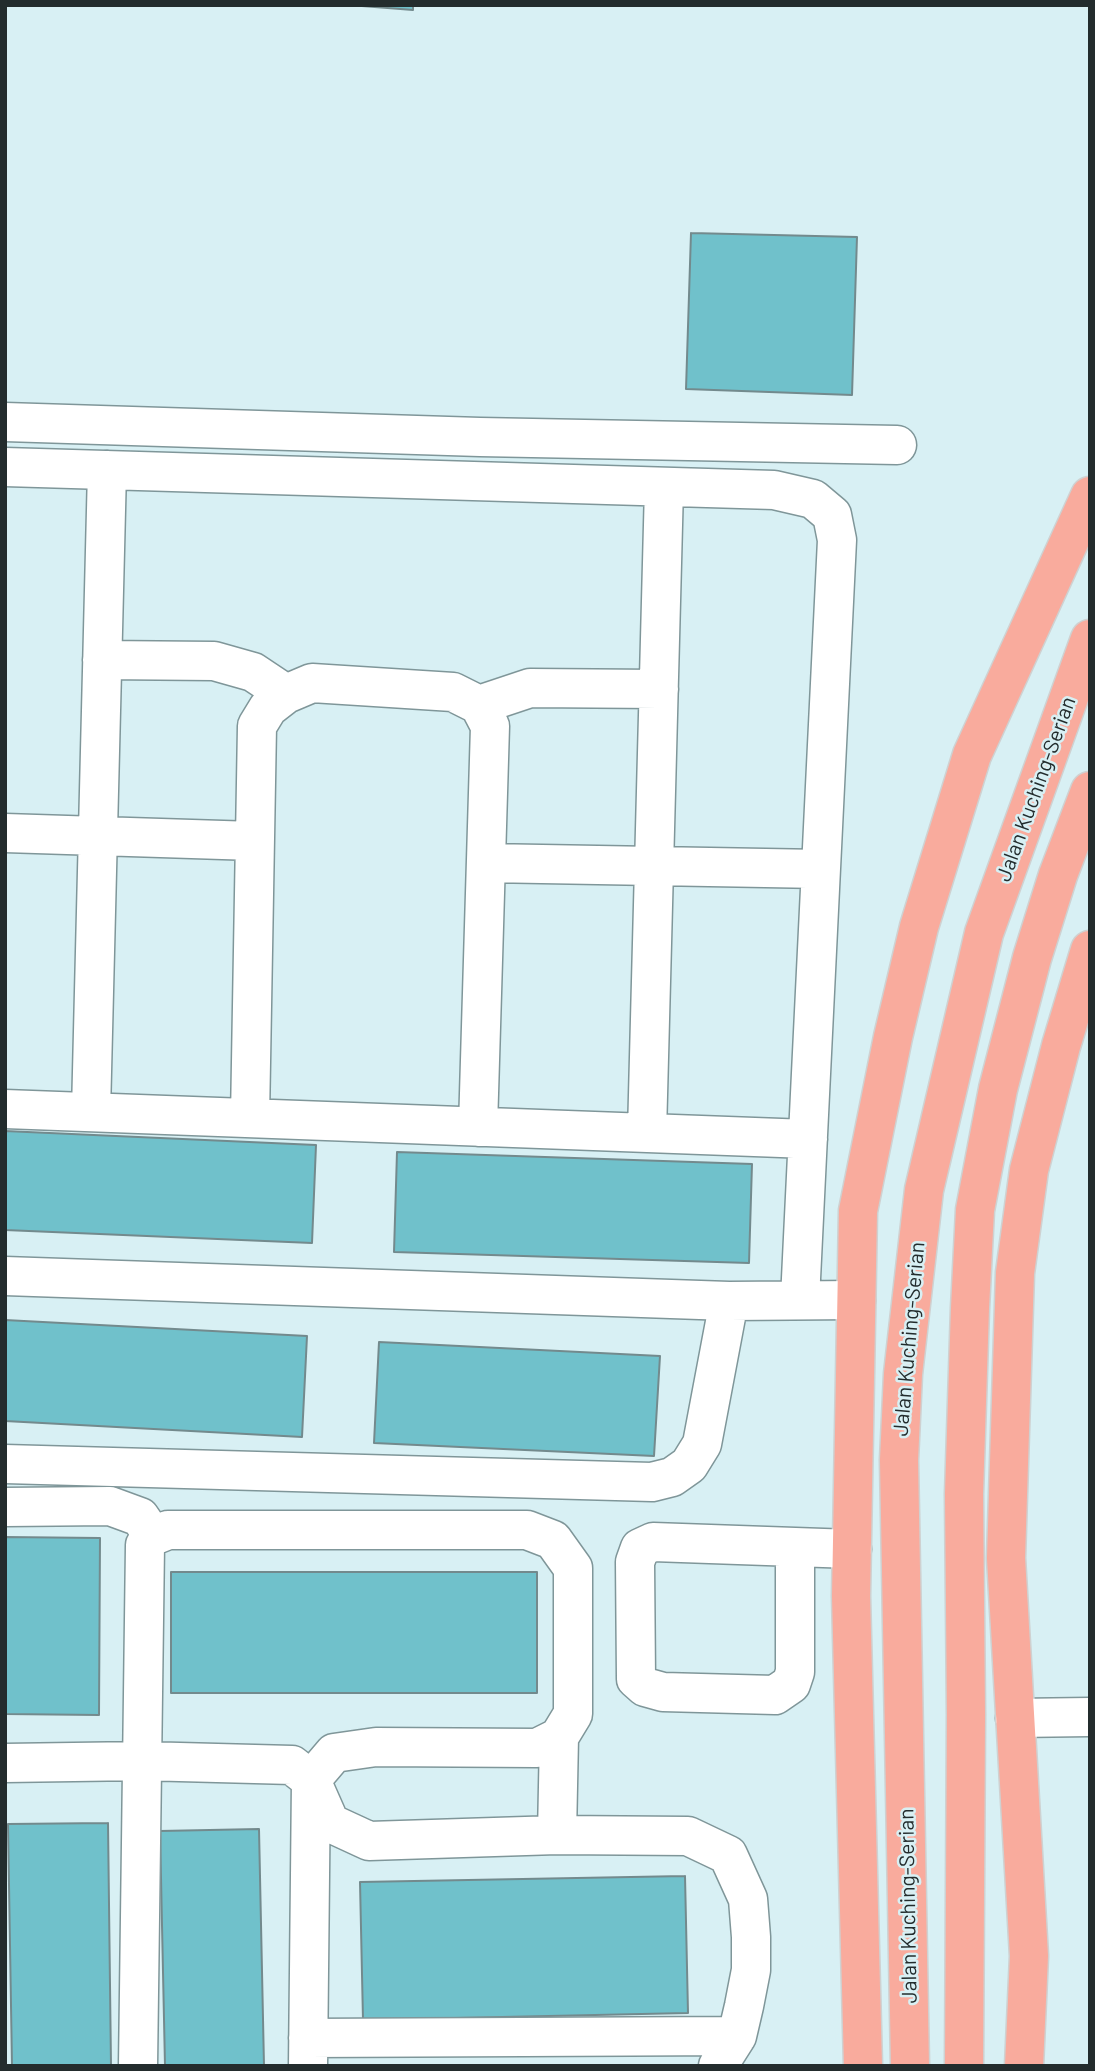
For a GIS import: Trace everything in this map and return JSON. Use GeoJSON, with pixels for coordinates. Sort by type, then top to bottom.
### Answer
{"type":"FeatureCollection","features":[{"type":"Feature","properties":{"kind":"highway"},"geometry":{"type":"LineString","coordinates":[[863,2066],[851,1596],[858,1211],[893,1037],[919,927],[972,755],[1090,496]]}},
{"type":"Feature","properties":{"kind":"highway","name":"Jalan Kuching-Serian"},"geometry":{"type":"LineString","coordinates":[[910,2066],[899,1460],[903,1374],[924,1190],[942,1105],[985,933],[1090,639]]}},
{"type":"Feature","properties":{"kind":"highway"},"geometry":{"type":"LineString","coordinates":[[964,2066],[964,1494],[975,1210],[998,1089],[1032,958],[1058,875],[1090,792]]}},
{"type":"Feature","properties":{"kind":"highway"},"geometry":{"type":"LineString","coordinates":[[1024,2066],[1028,1956],[1006,1558],[1015,1273],[1029,1170],[1061,1046],[1090,950]]}},
{"type":"Feature","properties":{"kind":"highway"},"geometry":{"type":"LineString","coordinates":[[848,2066],[861,2001]]}},
{"type":"Feature","properties":{"kind":"street"},"geometry":{"type":"LineString","coordinates":[[5,422],[466,437],[897,445]]}},
{"type":"Feature","properties":{"kind":"street"},"geometry":{"type":"LineString","coordinates":[[5,467],[774,490],[813,499],[832,514],[837,540],[800,1299]]}},
{"type":"Feature","properties":{"kind":"street"},"geometry":{"type":"LineString","coordinates":[[91,1112],[107,470]]}},
{"type":"Feature","properties":{"kind":"street"},"geometry":{"type":"LineString","coordinates":[[647,1132],[664,487]]}},
{"type":"Feature","properties":{"kind":"street"},"geometry":{"type":"LineString","coordinates":[[102,660],[214,661],[254,672],[286,694]]}},
{"type":"Feature","properties":{"kind":"street"},"geometry":{"type":"LineString","coordinates":[[250,1118],[257,726],[268,708],[286,694],[312,683],[453,692],[479,705],[490,726],[478,1127]]}},
{"type":"Feature","properties":{"kind":"street"},"geometry":{"type":"LineString","coordinates":[[479,705],[530,688],[659,689]]}},
{"type":"Feature","properties":{"kind":"street"},"geometry":{"type":"LineString","coordinates":[[5,833],[254,841]]}},
{"type":"Feature","properties":{"kind":"street"},"geometry":{"type":"LineString","coordinates":[[486,863],[821,869]]}},
{"type":"Feature","properties":{"kind":"street"},"geometry":{"type":"LineString","coordinates":[[5,1109],[808,1139]]}},
{"type":"Feature","properties":{"kind":"street"},"geometry":{"type":"LineString","coordinates":[[5,1276],[729,1301],[856,1300]]}},
{"type":"Feature","properties":{"kind":"street"},"geometry":{"type":"LineString","coordinates":[[5,1464],[652,1482],[671,1477],[688,1465],[702,1444],[729,1301]]}},
{"type":"Feature","properties":{"kind":"street"},"geometry":{"type":"LineString","coordinates":[[348,1475],[348,1530]]}},
{"type":"Feature","properties":{"kind":"street"},"geometry":{"type":"LineString","coordinates":[[5,1507],[110,1506],[140,1517],[153,1536]]}},
{"type":"Feature","properties":{"kind":"street"},"geometry":{"type":"LineString","coordinates":[[138,2066],[145,1545],[153,1536],[168,1530],[527,1530],[553,1540],[573,1568],[573,1714],[559,1737],[557,1835]]}},
{"type":"Feature","properties":{"kind":"street"},"geometry":{"type":"LineString","coordinates":[[795,1549],[795,1672],[791,1684],[775,1695],[663,1692],[645,1687],[636,1679],[635,1562],[640,1548],[653,1542],[852,1549]]}},
{"type":"Feature","properties":{"kind":"street"},"geometry":{"type":"LineString","coordinates":[[1015,1718],[1090,1717]]}},
{"type":"Feature","properties":{"kind":"street"},"geometry":{"type":"LineString","coordinates":[[5,1763],[142,1761],[292,1765],[311,1780],[330,1823],[369,1841],[557,1835],[688,1836],[728,1856],[748,1899],[751,1970],[727,2051],[308,2052],[311,1780],[334,1753],[376,1747],[537,1748],[559,1737]]}},
{"type":"Feature","properties":{"kind":"building"},"geometry":{"type":"Polygon","coordinates":[[[349,5],[413,5],[413,10],[349,5]]]}},
{"type":"Feature","properties":{"kind":"building"},"geometry":{"type":"Polygon","coordinates":[[[691,233],[857,237],[852,395],[686,389],[691,233]]]}},
{"type":"Feature","properties":{"kind":"building"},"geometry":{"type":"Polygon","coordinates":[[[5,1131],[316,1145],[312,1243],[5,1230],[5,1131]]]}},
{"type":"Feature","properties":{"kind":"building"},"geometry":{"type":"Polygon","coordinates":[[[397,1152],[752,1164],[749,1263],[394,1252],[397,1152]]]}},
{"type":"Feature","properties":{"kind":"building"},"geometry":{"type":"Polygon","coordinates":[[[5,1320],[307,1336],[302,1437],[5,1421],[5,1320]]]}},
{"type":"Feature","properties":{"kind":"building"},"geometry":{"type":"Polygon","coordinates":[[[379,1342],[660,1356],[654,1456],[374,1443],[379,1342]]]}},
{"type":"Feature","properties":{"kind":"building"},"geometry":{"type":"Polygon","coordinates":[[[5,1537],[100,1538],[99,1715],[5,1714],[5,1537]]]}},
{"type":"Feature","properties":{"kind":"building"},"geometry":{"type":"Polygon","coordinates":[[[171,1572],[537,1572],[537,1693],[171,1693],[171,1572]]]}},
{"type":"Feature","properties":{"kind":"building"},"geometry":{"type":"Polygon","coordinates":[[[108,1823],[111,2066],[12,2066],[8,1824],[108,1823]]]}},
{"type":"Feature","properties":{"kind":"building"},"geometry":{"type":"Polygon","coordinates":[[[259,1829],[264,2066],[165,2066],[160,1831],[259,1829]]]}},
{"type":"Feature","properties":{"kind":"building"},"geometry":{"type":"Polygon","coordinates":[[[685,1876],[688,2013],[363,2020],[360,1882],[685,1876]]]}}]}
